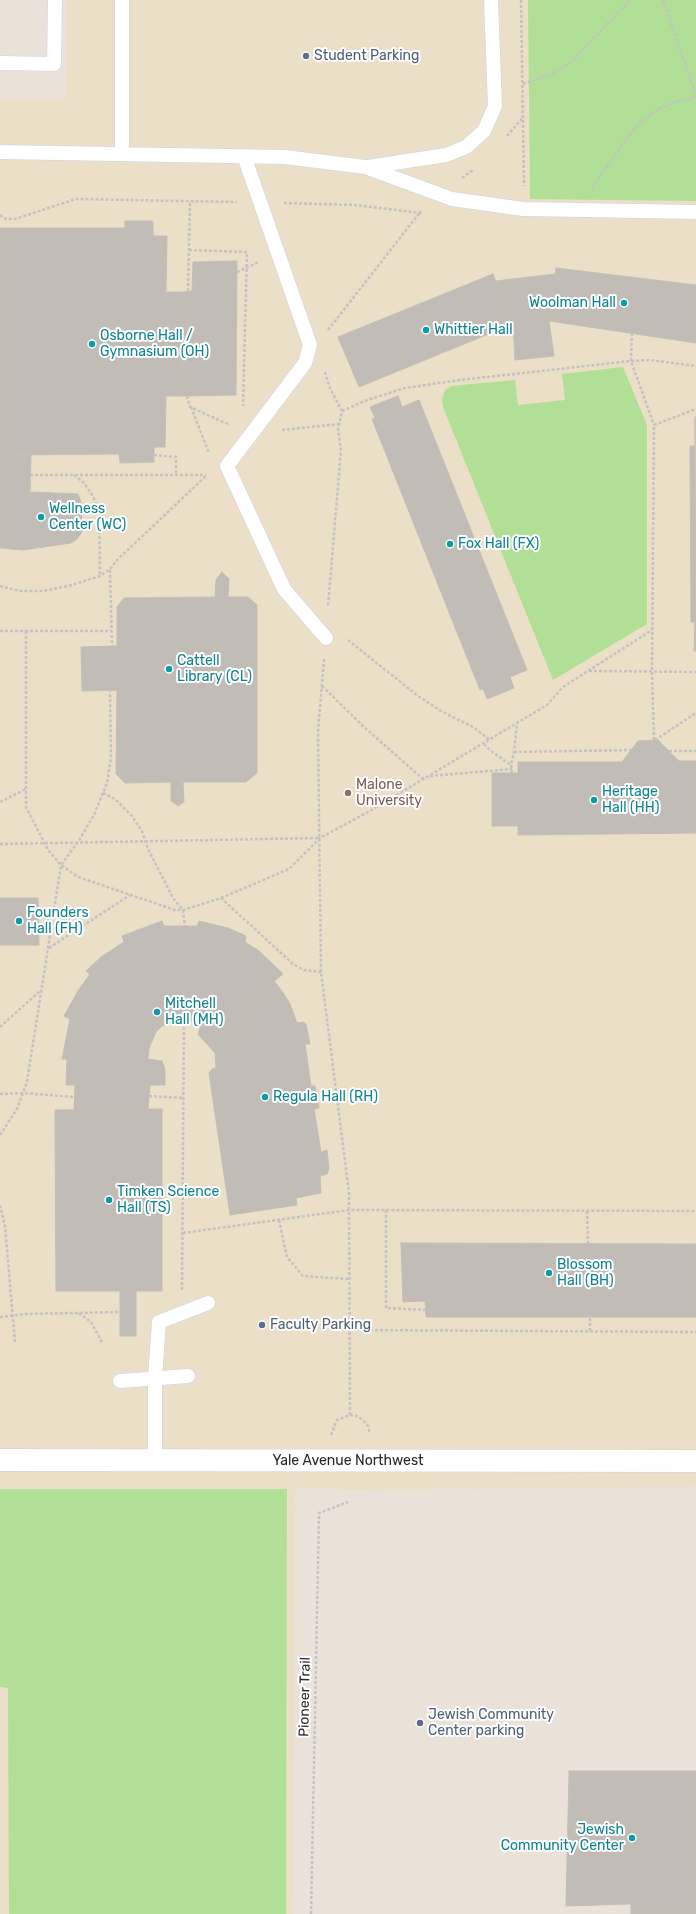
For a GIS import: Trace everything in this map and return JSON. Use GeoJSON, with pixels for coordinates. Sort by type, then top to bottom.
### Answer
{"type":"FeatureCollection","features":[{"type":"Feature","properties":{"kind":"street","name":"Yale Avenue Northwest"},"geometry":{"type":"LineString","coordinates":[[0,1460],[696,1461]]}},
{"type":"Feature","properties":{"kind":"lane"},"geometry":{"type":"LineString","coordinates":[[0,63],[54,64],[55,0]]}},
{"type":"Feature","properties":{"kind":"lane"},"geometry":{"type":"LineString","coordinates":[[122,0],[122,154]]}},
{"type":"Feature","properties":{"kind":"lane"},"geometry":{"type":"LineString","coordinates":[[365,167],[446,155],[466,147],[484,131],[495,106],[491,0]]}},
{"type":"Feature","properties":{"kind":"lane"},"geometry":{"type":"LineString","coordinates":[[0,152],[285,157],[365,167],[452,199],[523,209],[696,212]]}},
{"type":"Feature","properties":{"kind":"lane"},"geometry":{"type":"LineString","coordinates":[[244,156],[310,344],[305,363],[227,466],[231,478],[284,589],[326,638]]}},
{"type":"Feature","properties":{"kind":"lane"},"geometry":{"type":"LineString","coordinates":[[155,1461],[155,1378],[159,1322],[208,1303]]}},
{"type":"Feature","properties":{"kind":"lane"},"geometry":{"type":"LineString","coordinates":[[120,1381],[188,1376]]}},
{"type":"Feature","properties":{"kind":"path"},"geometry":{"type":"LineString","coordinates":[[522,0],[524,116],[523,209]]}},
{"type":"Feature","properties":{"kind":"path"},"geometry":{"type":"LineString","coordinates":[[523,84],[554,73],[570,63],[630,0]]}},
{"type":"Feature","properties":{"kind":"path"},"geometry":{"type":"LineString","coordinates":[[586,210],[588,195],[592,187],[638,125],[657,110],[675,102],[696,96],[663,0]]}},
{"type":"Feature","properties":{"kind":"path"},"geometry":{"type":"LineString","coordinates":[[504,140],[524,116]]}},
{"type":"Feature","properties":{"kind":"path"},"geometry":{"type":"LineString","coordinates":[[327,332],[420,213],[439,194],[477,167]]}},
{"type":"Feature","properties":{"kind":"path"},"geometry":{"type":"LineString","coordinates":[[0,215],[6,219],[15,220],[76,199],[355,205],[427,214]]}},
{"type":"Feature","properties":{"kind":"path"},"geometry":{"type":"LineString","coordinates":[[188,291],[190,202]]}},
{"type":"Feature","properties":{"kind":"path"},"geometry":{"type":"LineString","coordinates":[[189,250],[247,252],[243,407]]}},
{"type":"Feature","properties":{"kind":"path"},"geometry":{"type":"LineString","coordinates":[[632,333],[631,361],[654,425],[652,630],[654,740],[696,713]]}},
{"type":"Feature","properties":{"kind":"path"},"geometry":{"type":"LineString","coordinates":[[342,411],[367,400],[405,388],[460,380],[631,361],[650,360],[696,366]]}},
{"type":"Feature","properties":{"kind":"path"},"geometry":{"type":"LineString","coordinates":[[324,371],[330,388],[342,411],[338,430],[341,450],[318,732],[321,972],[349,1192],[350,1415]]}},
{"type":"Feature","properties":{"kind":"path"},"geometry":{"type":"LineString","coordinates":[[190,407],[216,467]]}},
{"type":"Feature","properties":{"kind":"path"},"geometry":{"type":"LineString","coordinates":[[654,425],[696,409]]}},
{"type":"Feature","properties":{"kind":"path"},"geometry":{"type":"LineString","coordinates":[[154,455],[176,457],[176,475]]}},
{"type":"Feature","properties":{"kind":"path"},"geometry":{"type":"LineString","coordinates":[[0,586],[20,591],[43,590],[72,586],[100,576],[110,569],[117,560],[216,467],[232,460]]}},
{"type":"Feature","properties":{"kind":"path"},"geometry":{"type":"LineString","coordinates":[[30,475],[207,475]]}},
{"type":"Feature","properties":{"kind":"path"},"geometry":{"type":"LineString","coordinates":[[74,475],[84,483],[93,496],[99,512],[100,576]]}},
{"type":"Feature","properties":{"kind":"path"},"geometry":{"type":"LineString","coordinates":[[110,569],[112,647]]}},
{"type":"Feature","properties":{"kind":"path"},"geometry":{"type":"LineString","coordinates":[[327,623],[418,696],[441,711],[473,727],[490,740]]}},
{"type":"Feature","properties":{"kind":"path"},"geometry":{"type":"LineString","coordinates":[[26,631],[26,807],[44,843],[61,865],[78,877],[175,910],[183,910],[222,898],[289,869],[320,838],[484,744],[548,705],[563,687],[652,630]]}},
{"type":"Feature","properties":{"kind":"path"},"geometry":{"type":"LineString","coordinates":[[0,631],[112,631]]}},
{"type":"Feature","properties":{"kind":"path"},"geometry":{"type":"LineString","coordinates":[[588,671],[696,672]]}},
{"type":"Feature","properties":{"kind":"path"},"geometry":{"type":"LineString","coordinates":[[322,685],[364,727],[423,779]]}},
{"type":"Feature","properties":{"kind":"path"},"geometry":{"type":"LineString","coordinates":[[0,1135],[17,1109],[27,1082],[61,865],[78,842],[94,815],[107,782],[111,758],[110,690]]}},
{"type":"Feature","properties":{"kind":"path"},"geometry":{"type":"LineString","coordinates":[[512,774],[511,765],[517,724]]}},
{"type":"Feature","properties":{"kind":"path"},"geometry":{"type":"LineString","coordinates":[[484,744],[491,751],[511,765]]}},
{"type":"Feature","properties":{"kind":"path"},"geometry":{"type":"LineString","coordinates":[[514,752],[631,750]]}},
{"type":"Feature","properties":{"kind":"path"},"geometry":{"type":"LineString","coordinates":[[669,751],[696,751]]}},
{"type":"Feature","properties":{"kind":"path"},"geometry":{"type":"LineString","coordinates":[[428,776],[512,769]]}},
{"type":"Feature","properties":{"kind":"path"},"geometry":{"type":"LineString","coordinates":[[0,802],[26,789]]}},
{"type":"Feature","properties":{"kind":"path"},"geometry":{"type":"LineString","coordinates":[[103,793],[115,799],[131,815],[142,831],[148,850],[173,898],[183,910],[185,926]]}},
{"type":"Feature","properties":{"kind":"path"},"geometry":{"type":"LineString","coordinates":[[0,844],[320,838]]}},
{"type":"Feature","properties":{"kind":"path"},"geometry":{"type":"LineString","coordinates":[[48,948],[130,895]]}},
{"type":"Feature","properties":{"kind":"path"},"geometry":{"type":"LineString","coordinates":[[222,898],[293,964],[304,970],[321,972]]}},
{"type":"Feature","properties":{"kind":"path"},"geometry":{"type":"LineString","coordinates":[[0,1027],[42,990]]}},
{"type":"Feature","properties":{"kind":"path"},"geometry":{"type":"LineString","coordinates":[[184,1020],[182,1290],[188,1310]]}},
{"type":"Feature","properties":{"kind":"path"},"geometry":{"type":"LineString","coordinates":[[0,1094],[23,1093],[74,1098]]}},
{"type":"Feature","properties":{"kind":"path"},"geometry":{"type":"LineString","coordinates":[[149,1096],[184,1098]]}},
{"type":"Feature","properties":{"kind":"path"},"geometry":{"type":"LineString","coordinates":[[0,1204],[5,1226],[15,1342]]}},
{"type":"Feature","properties":{"kind":"path"},"geometry":{"type":"LineString","coordinates":[[183,1233],[349,1210],[696,1212]]}},
{"type":"Feature","properties":{"kind":"path"},"geometry":{"type":"LineString","coordinates":[[386,1210],[386,1308],[426,1310]]}},
{"type":"Feature","properties":{"kind":"path"},"geometry":{"type":"LineString","coordinates":[[587,1211],[588,1244]]}},
{"type":"Feature","properties":{"kind":"path"},"geometry":{"type":"LineString","coordinates":[[279,1220],[287,1257],[303,1276],[349,1279]]}},
{"type":"Feature","properties":{"kind":"path"},"geometry":{"type":"LineString","coordinates":[[0,1317],[26,1314],[120,1312]]}},
{"type":"Feature","properties":{"kind":"path"},"geometry":{"type":"LineString","coordinates":[[78,1313],[91,1322],[102,1342]]}},
{"type":"Feature","properties":{"kind":"path"},"geometry":{"type":"LineString","coordinates":[[590,1317],[590,1331]]}},
{"type":"Feature","properties":{"kind":"path"},"geometry":{"type":"LineString","coordinates":[[350,1330],[696,1332]]}},
{"type":"Feature","properties":{"kind":"path","name":"Pioneer Trail"},"geometry":{"type":"LineString","coordinates":[[311,1914],[318,1513],[348,1502]]}},
{"type":"Feature","properties":{"kind":"shaded area","name":"Malone University"},"geometry":{"type":"Polygon","coordinates":[[[67,0],[696,0],[696,1487],[350,1490],[295,1487],[293,1914],[0,1914],[0,99],[67,99],[67,0]]]}},
{"type":"Feature","properties":{"kind":"green space"},"geometry":{"type":"Polygon","coordinates":[[[528,0],[696,0],[696,201],[530,199],[528,0]]]}},
{"type":"Feature","properties":{"kind":"green space"},"geometry":{"type":"Polygon","coordinates":[[[623,367],[647,425],[647,624],[553,680],[443,407],[442,399],[445,390],[451,386],[515,380],[518,405],[565,400],[562,374],[623,367]]]}},
{"type":"Feature","properties":{"kind":"green space"},"geometry":{"type":"Polygon","coordinates":[[[0,1489],[287,1489],[286,1914],[9,1914],[8,1688],[0,1687],[0,1489]]]}},
{"type":"Feature","properties":{"kind":"building","name":"Osborne Hall / Gymnasium (OH)"},"geometry":{"type":"Polygon","coordinates":[[[125,221],[153,221],[153,236],[167,236],[166,292],[183,292],[183,396],[166,396],[165,447],[154,447],[154,462],[120,463],[119,454],[0,455],[0,228],[125,228],[125,221]]]}},
{"type":"Feature","properties":{"kind":"building"},"geometry":{"type":"Polygon","coordinates":[[[237,261],[236,395],[183,396],[183,292],[192,291],[193,262],[237,261]]]}},
{"type":"Feature","properties":{"kind":"building","name":"Woolman Hall"},"geometry":{"type":"Polygon","coordinates":[[[556,268],[696,285],[696,343],[549,321],[556,268]]]}},
{"type":"Feature","properties":{"kind":"building","name":"Whittier Hall"},"geometry":{"type":"Polygon","coordinates":[[[493,274],[513,324],[359,387],[338,337],[493,274]]]}},
{"type":"Feature","properties":{"kind":"building"},"geometry":{"type":"Polygon","coordinates":[[[555,274],[549,321],[554,356],[515,360],[513,324],[496,281],[555,274]]]}},
{"type":"Feature","properties":{"kind":"building","name":"Fox Hall (FX)"},"geometry":{"type":"Polygon","coordinates":[[[398,396],[402,407],[419,400],[527,670],[510,677],[514,688],[487,699],[483,689],[480,690],[372,419],[375,418],[370,407],[398,396]]]}},
{"type":"Feature","properties":{"kind":"building"},"geometry":{"type":"Polygon","coordinates":[[[695,417],[696,651],[694,651],[695,622],[691,622],[690,446],[695,446],[695,417]]]}},
{"type":"Feature","properties":{"kind":"building","name":"Wellness Center (WC)"},"geometry":{"type":"Polygon","coordinates":[[[0,455],[31,455],[30,492],[78,494],[81,502],[82,532],[77,539],[71,543],[23,550],[0,548],[0,455]]]}},
{"type":"Feature","properties":{"kind":"building","name":"Cattell Library (CL)"},"geometry":{"type":"Polygon","coordinates":[[[222,572],[229,579],[228,597],[248,597],[257,605],[257,773],[246,782],[183,782],[184,802],[178,806],[171,801],[171,782],[125,783],[116,774],[117,690],[82,691],[81,647],[117,646],[117,607],[124,598],[215,597],[216,580],[222,572]]]}},
{"type":"Feature","properties":{"kind":"building","name":"Heritage Hall (HH)"},"geometry":{"type":"Polygon","coordinates":[[[658,740],[679,761],[696,761],[696,833],[518,835],[518,826],[492,826],[492,773],[518,773],[518,762],[622,762],[638,741],[658,740]]]}},
{"type":"Feature","properties":{"kind":"building","name":"Founders Hall (FH)"},"geometry":{"type":"Polygon","coordinates":[[[0,898],[38,898],[39,945],[0,945],[0,898]]]}},
{"type":"Feature","properties":{"kind":"building","name":"Mitchell Hall (MH)"},"geometry":{"type":"Polygon","coordinates":[[[162,921],[164,926],[197,926],[199,921],[228,928],[246,936],[245,942],[259,951],[283,974],[243,1007],[254,1019],[215,1053],[198,1034],[201,1026],[192,1021],[176,1021],[162,1026],[156,1032],[149,1048],[148,1059],[162,1061],[165,1070],[165,1085],[150,1085],[148,1109],[74,1110],[75,1085],[66,1085],[67,1059],[62,1059],[70,1019],[64,1016],[78,991],[90,974],[86,971],[101,957],[124,942],[122,936],[162,921]]]}},
{"type":"Feature","properties":{"kind":"building","name":"Regula Hall (RH)"},"geometry":{"type":"Polygon","coordinates":[[[274,981],[290,1004],[297,1023],[303,1022],[306,1024],[310,1044],[305,1044],[311,1086],[315,1086],[319,1108],[314,1109],[321,1152],[327,1150],[329,1169],[327,1174],[320,1176],[321,1193],[296,1198],[297,1205],[230,1215],[209,1073],[212,1069],[216,1068],[215,1053],[254,1019],[243,1007],[274,981]]]}},
{"type":"Feature","properties":{"kind":"building","name":"Timken Science Hall (TS)"},"geometry":{"type":"Polygon","coordinates":[[[162,1109],[162,1291],[136,1291],[136,1336],[120,1336],[120,1291],[56,1291],[55,1110],[162,1109]]]}},
{"type":"Feature","properties":{"kind":"building","name":"Blossom Hall (BH)"},"geometry":{"type":"Polygon","coordinates":[[[401,1243],[696,1244],[696,1317],[426,1317],[425,1301],[403,1302],[401,1243]]]}},
{"type":"Feature","properties":{"kind":"building","name":"Jewish Community Center"},"geometry":{"type":"Polygon","coordinates":[[[569,1771],[696,1771],[696,1914],[631,1914],[631,1904],[566,1906],[569,1771]]]}},
{"type":"Feature","properties":{"kind":"place","name":"Student Parking"},"geometry":{"type":"Point","coordinates":[306,56]}},
{"type":"Feature","properties":{"kind":"place","name":"Woolman Hall"},"geometry":{"type":"Point","coordinates":[624,303]}},
{"type":"Feature","properties":{"kind":"place","name":"Whittier Hall"},"geometry":{"type":"Point","coordinates":[426,330]}},
{"type":"Feature","properties":{"kind":"place","name":"Osborne Hall / Gymnasium (OH)"},"geometry":{"type":"Point","coordinates":[92,344]}},
{"type":"Feature","properties":{"kind":"place","name":"Wellness Center (WC)"},"geometry":{"type":"Point","coordinates":[41,517]}},
{"type":"Feature","properties":{"kind":"place","name":"Fox Hall (FX)"},"geometry":{"type":"Point","coordinates":[450,544]}},
{"type":"Feature","properties":{"kind":"place","name":"Cattell Library (CL)"},"geometry":{"type":"Point","coordinates":[169,669]}},
{"type":"Feature","properties":{"kind":"place","name":"Malone University"},"geometry":{"type":"Point","coordinates":[348,793]}},
{"type":"Feature","properties":{"kind":"place","name":"Heritage Hall (HH)"},"geometry":{"type":"Point","coordinates":[594,800]}},
{"type":"Feature","properties":{"kind":"place","name":"Founders Hall (FH)"},"geometry":{"type":"Point","coordinates":[19,921]}},
{"type":"Feature","properties":{"kind":"place","name":"Mitchell Hall (MH)"},"geometry":{"type":"Point","coordinates":[157,1012]}},
{"type":"Feature","properties":{"kind":"place","name":"Regula Hall (RH)"},"geometry":{"type":"Point","coordinates":[265,1097]}},
{"type":"Feature","properties":{"kind":"place","name":"Timken Science Hall (TS)"},"geometry":{"type":"Point","coordinates":[109,1200]}},
{"type":"Feature","properties":{"kind":"place","name":"Blossom Hall (BH)"},"geometry":{"type":"Point","coordinates":[549,1273]}},
{"type":"Feature","properties":{"kind":"place","name":"Faculty Parking"},"geometry":{"type":"Point","coordinates":[262,1325]}},
{"type":"Feature","properties":{"kind":"place","name":"Jewish Community Center parking"},"geometry":{"type":"Point","coordinates":[420,1723]}},
{"type":"Feature","properties":{"kind":"place","name":"Jewish Community Center"},"geometry":{"type":"Point","coordinates":[632,1838]}}]}
